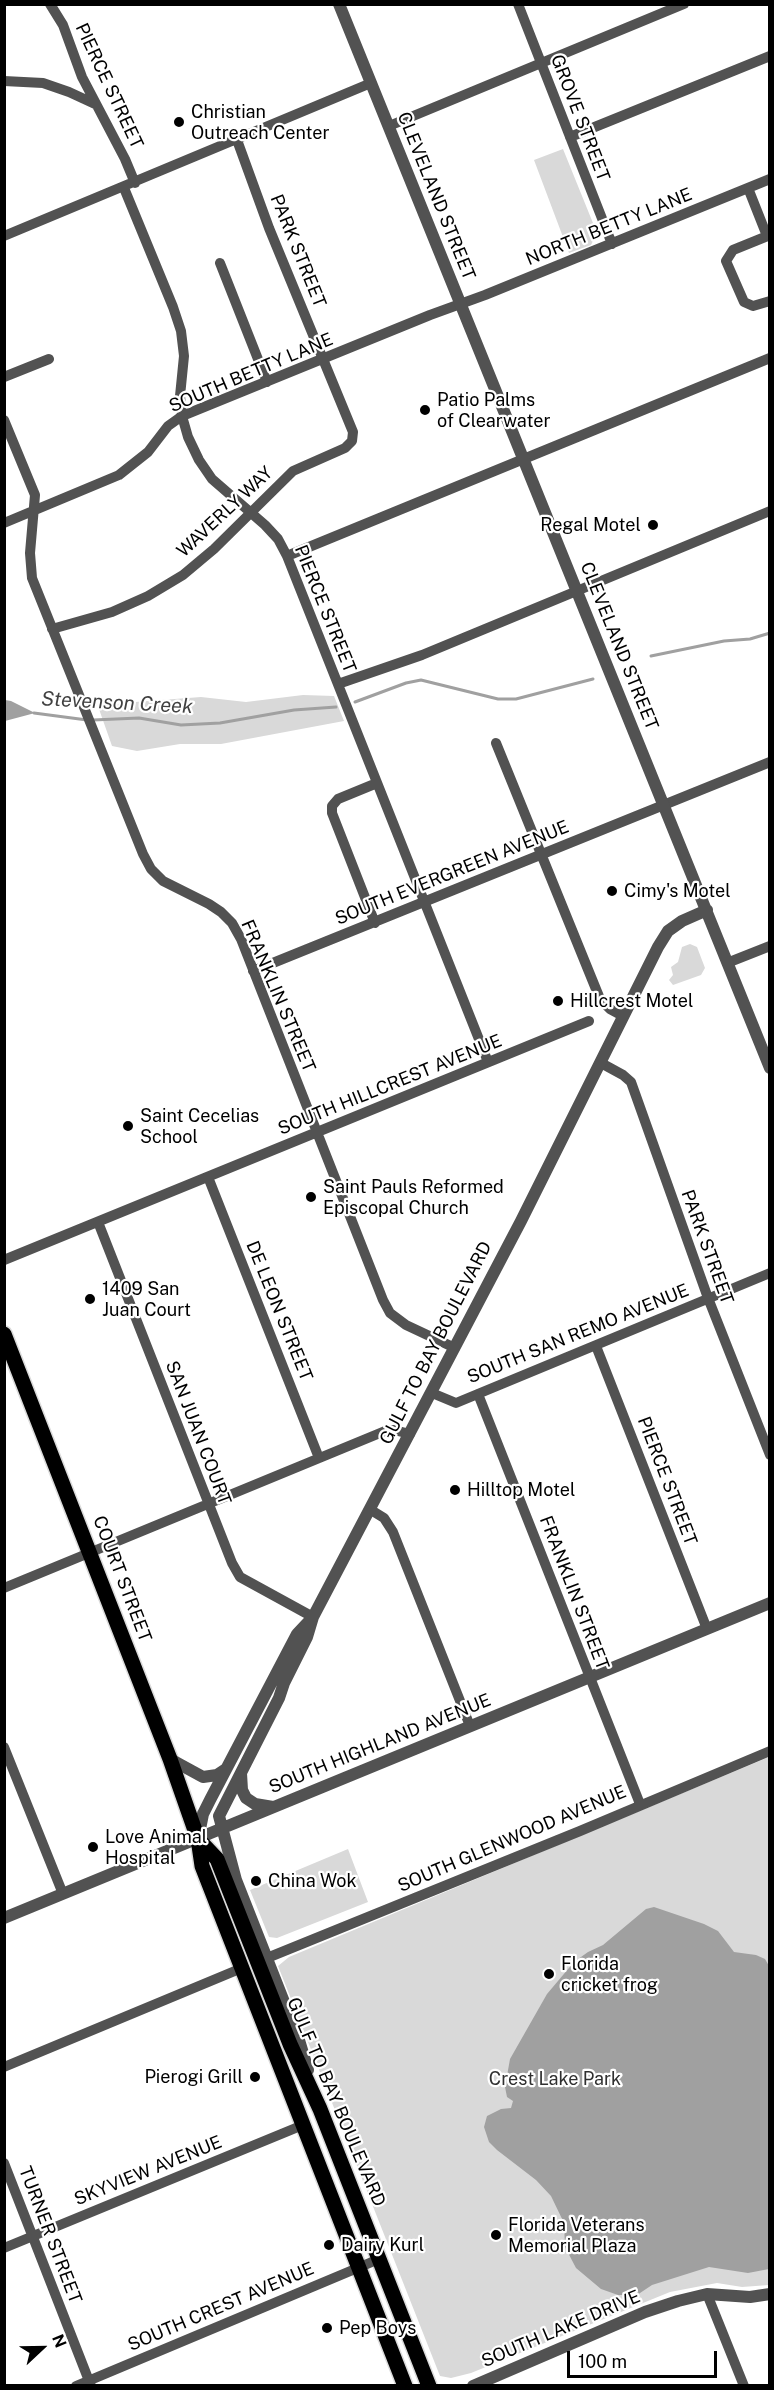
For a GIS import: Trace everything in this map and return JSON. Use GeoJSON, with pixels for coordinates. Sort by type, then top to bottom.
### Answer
{"type":"FeatureCollection","features":[{"type":"Feature","properties":{"kind":"main road","name":"COURT STREET"},"geometry":{"type":"LineString","coordinates":[[4,1334],[170,1759],[198,1839]]}},
{"type":"Feature","properties":{"kind":"main road","name":"GULF TO BAY BOULEVARD"},"geometry":{"type":"LineString","coordinates":[[198,1839],[202,1866],[405,2385]]}},
{"type":"Feature","properties":{"kind":"main road","name":"GULF TO BAY BOULEVARD"},"geometry":{"type":"LineString","coordinates":[[198,1839],[217,1859],[290,2044],[320,2109],[429,2385]]}},
{"type":"Feature","properties":{"kind":"main road"},"geometry":{"type":"LineString","coordinates":[[303,2125],[313,2127],[320,2133],[330,2158],[346,2174]]}},
{"type":"Feature","properties":{"kind":"street","name":"PIERCE STREET"},"geometry":{"type":"LineString","coordinates":[[50,4],[71,44],[95,104],[125,159],[130,185],[181,331],[183,356],[180,396],[182,416],[188,437],[199,460],[212,479],[278,539],[287,556],[488,1062]]}},
{"type":"Feature","properties":{"kind":"street","name":"CLEVELAND STREET"},"geometry":{"type":"LineString","coordinates":[[339,4],[770,1068]]}},
{"type":"Feature","properties":{"kind":"street","name":"GROVE STREET"},"geometry":{"type":"LineString","coordinates":[[518,4],[612,244]]}},
{"type":"Feature","properties":{"kind":"street"},"geometry":{"type":"LineString","coordinates":[[389,126],[684,4]]}},
{"type":"Feature","properties":{"kind":"street"},"geometry":{"type":"LineString","coordinates":[[570,137],[770,56]]}},
{"type":"Feature","properties":{"kind":"street"},"geometry":{"type":"LineString","coordinates":[[4,81],[43,83],[95,104]]}},
{"type":"Feature","properties":{"kind":"street"},"geometry":{"type":"LineString","coordinates":[[4,236],[371,83]]}},
{"type":"Feature","properties":{"kind":"street","name":"PARK STREET"},"geometry":{"type":"LineString","coordinates":[[237,140],[269,228],[353,432],[352,441]]}},
{"type":"Feature","properties":{"kind":"street","name":"NORTH BETTY LANE"},"geometry":{"type":"LineString","coordinates":[[461,304],[770,179]]}},
{"type":"Feature","properties":{"kind":"street"},"geometry":{"type":"LineString","coordinates":[[748,188],[768,235],[733,250],[726,261],[744,302],[753,306],[770,301]]}},
{"type":"Feature","properties":{"kind":"street"},"geometry":{"type":"LineString","coordinates":[[220,263],[267,382]]}},
{"type":"Feature","properties":{"kind":"street","name":"SOUTH BETTY LANE"},"geometry":{"type":"LineString","coordinates":[[4,524],[119,475],[148,452],[168,426],[182,416],[461,304]]}},
{"type":"Feature","properties":{"kind":"street"},"geometry":{"type":"LineString","coordinates":[[287,556],[770,358]]}},
{"type":"Feature","properties":{"kind":"street"},"geometry":{"type":"LineString","coordinates":[[4,377],[49,359]]}},
{"type":"Feature","properties":{"kind":"street","name":"FRANKLIN STREET"},"geometry":{"type":"LineString","coordinates":[[4,420],[35,495],[36,511],[30,567],[32,579],[143,854],[163,881],[221,912],[232,923],[241,939],[383,1300],[390,1313],[406,1325],[455,1348]]}},
{"type":"Feature","properties":{"kind":"street","name":"WAVERLY WAY"},"geometry":{"type":"LineString","coordinates":[[52,629],[112,612],[148,596],[199,562],[293,471],[345,448],[352,441]]}},
{"type":"Feature","properties":{"kind":"street"},"geometry":{"type":"LineString","coordinates":[[338,684],[422,655],[770,511]]}},
{"type":"Feature","properties":{"kind":"street"},"geometry":{"type":"LineString","coordinates":[[496,743],[600,999],[610,1009],[623,1016]]}},
{"type":"Feature","properties":{"kind":"street","name":"SOUTH EVERGREEN AVENUE"},"geometry":{"type":"LineString","coordinates":[[253,971],[425,904],[770,762]]}},
{"type":"Feature","properties":{"kind":"street"},"geometry":{"type":"LineString","coordinates":[[375,923],[332,813],[332,806],[338,799],[377,783]]}},
{"type":"Feature","properties":{"kind":"street","name":"GULF TO BAY BOULEVARD"},"geometry":{"type":"LineString","coordinates":[[222,1829],[219,1816],[307,1637],[313,1617],[432,1393],[658,947],[668,931],[682,921],[707,910]]}},
{"type":"Feature","properties":{"kind":"street"},"geometry":{"type":"LineString","coordinates":[[728,963],[770,946]]}},
{"type":"Feature","properties":{"kind":"street","name":"SOUTH HILLCREST AVENUE"},"geometry":{"type":"LineString","coordinates":[[4,1260],[589,1021]]}},
{"type":"Feature","properties":{"kind":"street","name":"PARK STREET"},"geometry":{"type":"LineString","coordinates":[[601,1063],[631,1082],[708,1298],[770,1455]]}},
{"type":"Feature","properties":{"kind":"street","name":"DE LEON STREET"},"geometry":{"type":"LineString","coordinates":[[208,1177],[319,1458]]}},
{"type":"Feature","properties":{"kind":"street","name":"SAN JUAN COURT"},"geometry":{"type":"LineString","coordinates":[[98,1222],[232,1563],[240,1577],[313,1617]]}},
{"type":"Feature","properties":{"kind":"street","name":"SOUTH SAN REMO AVENUE"},"geometry":{"type":"LineString","coordinates":[[432,1393],[456,1403],[770,1273]]}},
{"type":"Feature","properties":{"kind":"street","name":"PIERCE STREET"},"geometry":{"type":"LineString","coordinates":[[596,1346],[707,1629]]}},
{"type":"Feature","properties":{"kind":"street","name":"FRANKLIN STREET"},"geometry":{"type":"LineString","coordinates":[[478,1394],[640,1804]]}},
{"type":"Feature","properties":{"kind":"street"},"geometry":{"type":"LineString","coordinates":[[4,1588],[385,1431],[399,1430],[410,1434]]}},
{"type":"Feature","properties":{"kind":"street"},"geometry":{"type":"LineString","coordinates":[[371,1510],[384,1518],[393,1532],[471,1726]]}},
{"type":"Feature","properties":{"kind":"street","name":"SOUTH HIGHLAND AVENUE"},"geometry":{"type":"LineString","coordinates":[[4,1918],[770,1603]]}},
{"type":"Feature","properties":{"kind":"street","name":"GULF TO BAY BOULEVARD"},"geometry":{"type":"LineString","coordinates":[[198,1839],[203,1814],[226,1769],[297,1634],[313,1617]]}},
{"type":"Feature","properties":{"kind":"street"},"geometry":{"type":"LineString","coordinates":[[4,1747],[63,1894]]}},
{"type":"Feature","properties":{"kind":"street","name":"SOUTH GLENWOOD AVENUE"},"geometry":{"type":"LineString","coordinates":[[267,1958],[580,1831],[770,1750]]}},
{"type":"Feature","properties":{"kind":"street"},"geometry":{"type":"LineString","coordinates":[[170,1759],[203,1777],[226,1769]]}},
{"type":"Feature","properties":{"kind":"street"},"geometry":{"type":"LineString","coordinates":[[241,1773],[242,1791],[246,1798],[255,1804],[274,1807]]}},
{"type":"Feature","properties":{"kind":"street"},"geometry":{"type":"LineString","coordinates":[[222,1829],[236,1880],[299,2040],[320,2109]]}},
{"type":"Feature","properties":{"kind":"street"},"geometry":{"type":"LineString","coordinates":[[4,2067],[242,1968]]}},
{"type":"Feature","properties":{"kind":"street","name":"SKYVIEW AVENUE"},"geometry":{"type":"LineString","coordinates":[[4,2248],[303,2125]]}},
{"type":"Feature","properties":{"kind":"street","name":"TURNER STREET"},"geometry":{"type":"LineString","coordinates":[[4,2163],[90,2383]]}},
{"type":"Feature","properties":{"kind":"street","name":"SOUTH CREST AVENUE"},"geometry":{"type":"LineString","coordinates":[[76,2385],[90,2383],[379,2259]]}},
{"type":"Feature","properties":{"kind":"street"},"geometry":{"type":"LineString","coordinates":[[707,2294],[744,2385]]}},
{"type":"Feature","properties":{"kind":"street","name":"SOUTH LAKE DRIVE"},"geometry":{"type":"LineString","coordinates":[[473,2385],[645,2312],[678,2301],[707,2294],[750,2297],[770,2294]]}},
{"type":"Feature","properties":{"kind":"green space"},"geometry":{"type":"Polygon","coordinates":[[[563,149],[597,233],[591,245],[569,253],[534,160],[563,149]]]}},
{"type":"Feature","properties":{"kind":"green space"},"geometry":{"type":"Polygon","coordinates":[[[303,695],[334,696],[344,721],[221,744],[180,744],[137,751],[112,746],[99,709],[122,703],[201,697],[246,702],[303,695]]]}},
{"type":"Feature","properties":{"kind":"green space"},"geometry":{"type":"Polygon","coordinates":[[[690,944],[697,947],[705,968],[701,975],[673,985],[669,980],[673,975],[671,967],[678,962],[682,947],[690,944]]]}},
{"type":"Feature","properties":{"kind":"green space","name":"Crest Lake Park"},"geometry":{"type":"Polygon","coordinates":[[[769,1757],[769,2285],[742,2287],[717,2283],[670,2292],[471,2373],[451,2378],[440,2376],[278,1966],[289,1957],[769,1757]]]}},
{"type":"Feature","properties":{"kind":"green space"},"geometry":{"type":"Polygon","coordinates":[[[348,1849],[368,1902],[277,1938],[269,1937],[250,1890],[348,1849]]]}},
{"type":"Feature","properties":{"kind":"shaded area"},"geometry":{"type":"Polygon","coordinates":[[[5,700],[11,701],[35,713],[5,721],[5,700]]]}},
{"type":"Feature","properties":{"kind":"shaded area"},"geometry":{"type":"Polygon","coordinates":[[[654,1907],[718,1931],[734,1952],[756,1955],[765,1959],[769,1966],[769,2269],[748,2273],[709,2267],[652,2285],[637,2295],[618,2295],[601,2289],[576,2268],[565,2247],[564,2223],[551,2196],[536,2180],[489,2142],[484,2127],[487,2116],[501,2109],[511,2108],[513,2101],[507,2097],[505,2087],[510,2059],[547,1994],[574,1962],[603,1945],[646,1909],[654,1907]]]}},
{"type":"Feature","properties":{"kind":"waterway","name":"Stevenson Creek"},"geometry":{"type":"LineString","coordinates":[[651,656],[724,641],[750,639],[770,633]]}},
{"type":"Feature","properties":{"kind":"waterway","name":"Stevenson Creek"},"geometry":{"type":"LineString","coordinates":[[355,702],[406,683],[421,680],[498,699],[516,699],[593,679]]}},
{"type":"Feature","properties":{"kind":"waterway","name":"Stevenson Creek"},"geometry":{"type":"LineString","coordinates":[[93,720],[139,718],[181,725],[220,723],[294,710],[336,707]]}},
{"type":"Feature","properties":{"kind":"waterway","name":"Stevenson Creek"},"geometry":{"type":"LineString","coordinates":[[34,713],[87,720]]}},
{"type":"Feature","properties":{"kind":"place","name":"Christian Outreach Center"},"geometry":{"type":"Point","coordinates":[179,122]}},
{"type":"Feature","properties":{"kind":"place","name":"Patio Palms of Clearwater"},"geometry":{"type":"Point","coordinates":[425,410]}},
{"type":"Feature","properties":{"kind":"place","name":"Regal Motel"},"geometry":{"type":"Point","coordinates":[653,525]}},
{"type":"Feature","properties":{"kind":"place","name":"Cimy's Motel"},"geometry":{"type":"Point","coordinates":[612,891]}},
{"type":"Feature","properties":{"kind":"place","name":"Hillcrest Motel"},"geometry":{"type":"Point","coordinates":[558,1001]}},
{"type":"Feature","properties":{"kind":"place","name":"Saint Cecelias School"},"geometry":{"type":"Point","coordinates":[128,1126]}},
{"type":"Feature","properties":{"kind":"place","name":"Saint Pauls Reformed Episcopal Church"},"geometry":{"type":"Point","coordinates":[311,1197]}},
{"type":"Feature","properties":{"kind":"place","name":"1409 San Juan Court"},"geometry":{"type":"Point","coordinates":[90,1299]}},
{"type":"Feature","properties":{"kind":"place","name":"Hilltop Motel"},"geometry":{"type":"Point","coordinates":[455,1490]}},
{"type":"Feature","properties":{"kind":"place","name":"Love Animal Hospital"},"geometry":{"type":"Point","coordinates":[93,1847]}},
{"type":"Feature","properties":{"kind":"place","name":"China Wok"},"geometry":{"type":"Point","coordinates":[256,1881]}},
{"type":"Feature","properties":{"kind":"place","name":"Florida cricket frog"},"geometry":{"type":"Point","coordinates":[549,1974]}},
{"type":"Feature","properties":{"kind":"place","name":"Pierogi Grill"},"geometry":{"type":"Point","coordinates":[255,2077]}},
{"type":"Feature","properties":{"kind":"place","name":"Florida Veterans Memorial Plaza"},"geometry":{"type":"Point","coordinates":[496,2235]}},
{"type":"Feature","properties":{"kind":"place","name":"Dairy Kurl"},"geometry":{"type":"Point","coordinates":[329,2245]}},
{"type":"Feature","properties":{"kind":"place","name":"Pep Boys"},"geometry":{"type":"Point","coordinates":[327,2328]}}]}
